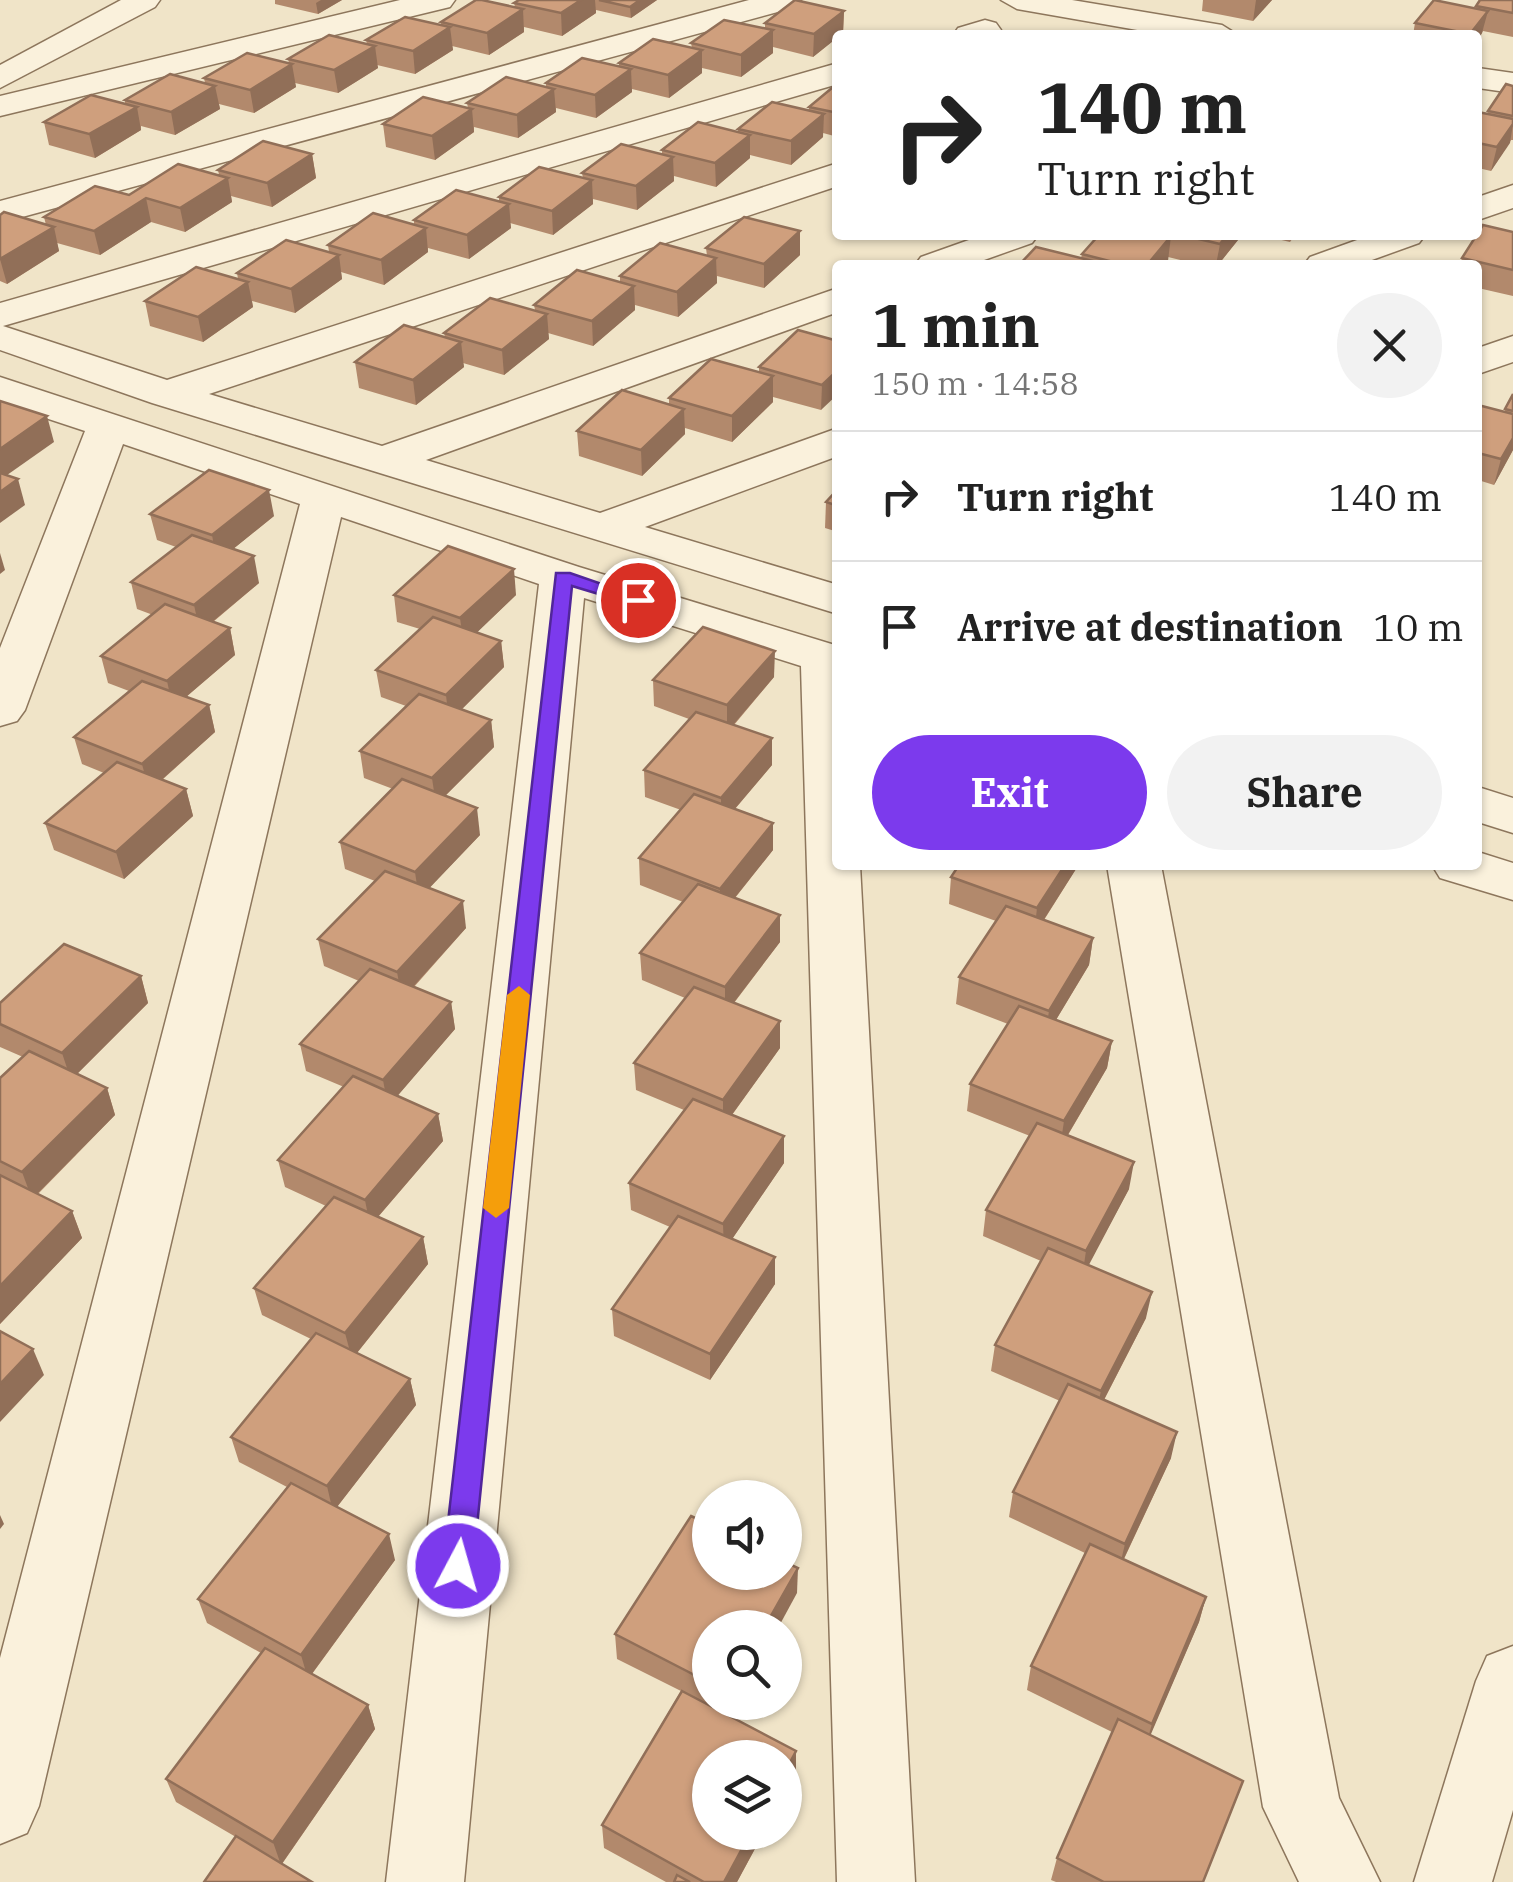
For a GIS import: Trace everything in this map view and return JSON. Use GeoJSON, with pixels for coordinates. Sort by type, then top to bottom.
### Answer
{"type":"FeatureCollection","features":[{"type":"Feature","properties":{"kind":"street"},"geometry":{"type":"LineString","coordinates":[[0,78],[144,0]]}},
{"type":"Feature","properties":{"kind":"street"},"geometry":{"type":"LineString","coordinates":[[0,106],[439,0]]}},
{"type":"Feature","properties":{"kind":"street"},"geometry":{"type":"LineString","coordinates":[[0,212],[785,0]]}},
{"type":"Feature","properties":{"kind":"street"},"geometry":{"type":"LineString","coordinates":[[1018,0],[1193,30]]}},
{"type":"Feature","properties":{"kind":"street"},"geometry":{"type":"LineString","coordinates":[[0,316],[832,75]]}},
{"type":"Feature","properties":{"kind":"street"},"geometry":{"type":"LineString","coordinates":[[1482,79],[1513,84]]}},
{"type":"Feature","properties":{"kind":"street"},"geometry":{"type":"LineString","coordinates":[[167,394],[832,176]]}},
{"type":"Feature","properties":{"kind":"street"},"geometry":{"type":"LineString","coordinates":[[1482,208],[1513,196]]}},
{"type":"Feature","properties":{"kind":"street"},"geometry":{"type":"LineString","coordinates":[[948,260],[1005,240]]}},
{"type":"Feature","properties":{"kind":"street"},"geometry":{"type":"LineString","coordinates":[[1337,260],[1392,240]]}},
{"type":"Feature","properties":{"kind":"street"},"geometry":{"type":"LineString","coordinates":[[384,460],[832,301]]}},
{"type":"Feature","properties":{"kind":"street"},"geometry":{"type":"LineString","coordinates":[[0,337],[167,394],[603,527],[832,640]]}},
{"type":"Feature","properties":{"kind":"street"},"geometry":{"type":"LineString","coordinates":[[1482,360],[1513,348]]}},
{"type":"Feature","properties":{"kind":"street"},"geometry":{"type":"LineString","coordinates":[[0,388],[563,577],[832,640]]}},
{"type":"Feature","properties":{"kind":"street"},"geometry":{"type":"LineString","coordinates":[[0,710],[109,424]]}},
{"type":"Feature","properties":{"kind":"street"},"geometry":{"type":"LineString","coordinates":[[603,527],[832,444]]}},
{"type":"Feature","properties":{"kind":"street"},"geometry":{"type":"LineString","coordinates":[[0,1806],[324,495]]}},
{"type":"Feature","properties":{"kind":"street"},"geometry":{"type":"LineString","coordinates":[[424,1882],[563,577]]}},
{"type":"Feature","properties":{"kind":"street"},"geometry":{"type":"LineString","coordinates":[[1482,805],[1513,816]]}},
{"type":"Feature","properties":{"kind":"street"},"geometry":{"type":"LineString","coordinates":[[841,870],[876,1882]]}},
{"type":"Feature","properties":{"kind":"street"},"geometry":{"type":"LineString","coordinates":[[1135,870],[1302,1808],[1340,1882]]}},
{"type":"Feature","properties":{"kind":"street"},"geometry":{"type":"LineString","coordinates":[[1475,870],[1513,882]]}},
{"type":"Feature","properties":{"kind":"street"},"geometry":{"type":"LineString","coordinates":[[1454,1882],[1513,1682]]}},
{"type":"Feature","properties":{"kind":"building"},"geometry":{"type":"Polygon","coordinates":[[[476,0],[523,9],[487,33],[441,22],[476,0]]]}},
{"type":"Feature","properties":{"kind":"building"},"geometry":{"type":"Polygon","coordinates":[[[581,0],[561,13],[514,3],[581,0]]]}},
{"type":"Feature","properties":{"kind":"building"},"geometry":{"type":"Polygon","coordinates":[[[599,0],[640,0],[630,7],[599,0]]]}},
{"type":"Feature","properties":{"kind":"building"},"geometry":{"type":"Polygon","coordinates":[[[795,0],[844,11],[814,34],[765,23],[795,0]]]}},
{"type":"Feature","properties":{"kind":"building"},"geometry":{"type":"Polygon","coordinates":[[[1434,0],[1488,11],[1473,30],[1415,23],[1434,0]]]}},
{"type":"Feature","properties":{"kind":"building"},"geometry":{"type":"Polygon","coordinates":[[[1480,0],[1513,0],[1513,13],[1476,6],[1480,0]]]}},
{"type":"Feature","properties":{"kind":"building"},"geometry":{"type":"Polygon","coordinates":[[[405,17],[450,27],[413,51],[366,40],[405,17]]]}},
{"type":"Feature","properties":{"kind":"building"},"geometry":{"type":"Polygon","coordinates":[[[724,20],[773,30],[741,55],[691,43],[724,20]]]}},
{"type":"Feature","properties":{"kind":"building"},"geometry":{"type":"Polygon","coordinates":[[[329,35],[375,46],[334,70],[288,59],[329,35]]]}},
{"type":"Feature","properties":{"kind":"building"},"geometry":{"type":"Polygon","coordinates":[[[653,39],[702,50],[668,75],[619,63],[653,39]]]}},
{"type":"Feature","properties":{"kind":"building"},"geometry":{"type":"Polygon","coordinates":[[[247,53],[292,64],[250,90],[204,78],[247,53]]]}},
{"type":"Feature","properties":{"kind":"building"},"geometry":{"type":"Polygon","coordinates":[[[582,58],[631,69],[595,95],[546,83],[582,58]]]}},
{"type":"Feature","properties":{"kind":"building"},"geometry":{"type":"Polygon","coordinates":[[[170,74],[215,86],[171,112],[125,100],[170,74]]]}},
{"type":"Feature","properties":{"kind":"building"},"geometry":{"type":"Polygon","coordinates":[[[506,77],[554,89],[517,115],[467,103],[506,77]]]}},
{"type":"Feature","properties":{"kind":"building"},"geometry":{"type":"Polygon","coordinates":[[[1506,84],[1513,86],[1513,116],[1488,111],[1506,84]]]}},
{"type":"Feature","properties":{"kind":"building"},"geometry":{"type":"Polygon","coordinates":[[[832,88],[832,112],[809,107],[832,88]]]}},
{"type":"Feature","properties":{"kind":"building"},"geometry":{"type":"Polygon","coordinates":[[[91,95],[137,107],[89,134],[44,122],[91,95]]]}},
{"type":"Feature","properties":{"kind":"building"},"geometry":{"type":"Polygon","coordinates":[[[423,97],[472,109],[432,136],[383,124],[423,97]]]}},
{"type":"Feature","properties":{"kind":"building"},"geometry":{"type":"Polygon","coordinates":[[[772,102],[824,114],[791,141],[738,129],[772,102]]]}},
{"type":"Feature","properties":{"kind":"building"},"geometry":{"type":"Polygon","coordinates":[[[1482,113],[1513,119],[1497,147],[1482,144],[1482,113]]]}},
{"type":"Feature","properties":{"kind":"building"},"geometry":{"type":"Polygon","coordinates":[[[698,122],[750,135],[715,163],[662,150],[698,122]]]}},
{"type":"Feature","properties":{"kind":"building"},"geometry":{"type":"Polygon","coordinates":[[[263,141],[312,154],[267,183],[218,170],[263,141]]]}},
{"type":"Feature","properties":{"kind":"building"},"geometry":{"type":"Polygon","coordinates":[[[621,144],[673,157],[636,186],[582,173],[621,144]]]}},
{"type":"Feature","properties":{"kind":"building"},"geometry":{"type":"Polygon","coordinates":[[[178,164],[228,178],[180,208],[146,198],[94,231],[44,217],[95,186],[129,195],[178,164]]]}},
{"type":"Feature","properties":{"kind":"building"},"geometry":{"type":"Polygon","coordinates":[[[539,167],[592,180],[552,211],[499,197],[539,167]]]}},
{"type":"Feature","properties":{"kind":"building"},"geometry":{"type":"Polygon","coordinates":[[[456,190],[509,204],[467,235],[414,220],[456,190]]]}},
{"type":"Feature","properties":{"kind":"building"},"geometry":{"type":"Polygon","coordinates":[[[4,212],[54,227],[0,259],[0,215],[4,212]]]}},
{"type":"Feature","properties":{"kind":"building"},"geometry":{"type":"Polygon","coordinates":[[[373,213],[426,228],[381,260],[328,245],[373,213]]]}},
{"type":"Feature","properties":{"kind":"building"},"geometry":{"type":"Polygon","coordinates":[[[744,217],[800,231],[764,264],[706,248],[744,217]]]}},
{"type":"Feature","properties":{"kind":"building"},"geometry":{"type":"Polygon","coordinates":[[[1482,227],[1513,232],[1513,270],[1462,258],[1473,240],[1482,240],[1482,227]]]}},
{"type":"Feature","properties":{"kind":"building"},"geometry":{"type":"Polygon","coordinates":[[[286,240],[339,255],[291,289],[237,273],[286,240]]]}},
{"type":"Feature","properties":{"kind":"building"},"geometry":{"type":"Polygon","coordinates":[[[1095,240],[1168,240],[1151,260],[1105,260],[1082,254],[1095,240]]]}},
{"type":"Feature","properties":{"kind":"building"},"geometry":{"type":"Polygon","coordinates":[[[660,243],[716,258],[677,292],[620,276],[660,243]]]}},
{"type":"Feature","properties":{"kind":"building"},"geometry":{"type":"Polygon","coordinates":[[[1036,247],[1089,260],[1024,260],[1036,247]]]}},
{"type":"Feature","properties":{"kind":"building"},"geometry":{"type":"Polygon","coordinates":[[[196,267],[248,282],[198,317],[145,301],[196,267]]]}},
{"type":"Feature","properties":{"kind":"building"},"geometry":{"type":"Polygon","coordinates":[[[577,270],[634,286],[592,321],[534,305],[577,270]]]}},
{"type":"Feature","properties":{"kind":"building"},"geometry":{"type":"Polygon","coordinates":[[[490,298],[547,314],[502,350],[444,333],[490,298]]]}},
{"type":"Feature","properties":{"kind":"building"},"geometry":{"type":"Polygon","coordinates":[[[404,325],[461,342],[413,380],[355,362],[404,325]]]}},
{"type":"Feature","properties":{"kind":"building"},"geometry":{"type":"Polygon","coordinates":[[[798,330],[832,339],[832,376],[822,385],[759,367],[798,330]]]}},
{"type":"Feature","properties":{"kind":"building"},"geometry":{"type":"Polygon","coordinates":[[[711,359],[773,376],[732,416],[669,398],[711,359]]]}},
{"type":"Feature","properties":{"kind":"building"},"geometry":{"type":"Polygon","coordinates":[[[622,390],[684,409],[641,450],[577,431],[622,390]]]}},
{"type":"Feature","properties":{"kind":"building"},"geometry":{"type":"Polygon","coordinates":[[[1513,394],[1513,411],[1505,409],[1513,394]]]}},
{"type":"Feature","properties":{"kind":"building"},"geometry":{"type":"Polygon","coordinates":[[[0,401],[47,416],[0,449],[0,401]]]}},
{"type":"Feature","properties":{"kind":"building"},"geometry":{"type":"Polygon","coordinates":[[[1482,406],[1513,414],[1513,438],[1501,459],[1482,454],[1482,406]]]}},
{"type":"Feature","properties":{"kind":"building"},"geometry":{"type":"Polygon","coordinates":[[[209,470],[269,490],[212,535],[150,514],[209,470]]]}},
{"type":"Feature","properties":{"kind":"building"},"geometry":{"type":"Polygon","coordinates":[[[0,473],[18,479],[0,492],[0,473]]]}},
{"type":"Feature","properties":{"kind":"building"},"geometry":{"type":"Polygon","coordinates":[[[192,535],[254,556],[194,605],[131,582],[192,535]]]}},
{"type":"Feature","properties":{"kind":"building"},"geometry":{"type":"Polygon","coordinates":[[[448,546],[514,569],[460,618],[394,595],[448,546]]]}},
{"type":"Feature","properties":{"kind":"building"},"geometry":{"type":"Polygon","coordinates":[[[165,604],[230,628],[167,681],[101,656],[165,604]]]}},
{"type":"Feature","properties":{"kind":"building"},"geometry":{"type":"Polygon","coordinates":[[[433,617],[501,641],[446,695],[376,670],[433,617]]]}},
{"type":"Feature","properties":{"kind":"building"},"geometry":{"type":"Polygon","coordinates":[[[703,627],[775,651],[727,705],[653,680],[703,627]]]}},
{"type":"Feature","properties":{"kind":"building"},"geometry":{"type":"Polygon","coordinates":[[[142,681],[209,705],[142,764],[74,737],[142,681]]]}},
{"type":"Feature","properties":{"kind":"building"},"geometry":{"type":"Polygon","coordinates":[[[419,694],[491,720],[432,778],[360,751],[419,694]]]}},
{"type":"Feature","properties":{"kind":"building"},"geometry":{"type":"Polygon","coordinates":[[[696,712],[772,738],[721,798],[644,770],[696,712]]]}},
{"type":"Feature","properties":{"kind":"building"},"geometry":{"type":"Polygon","coordinates":[[[117,762],[186,789],[116,852],[45,823],[117,762]]]}},
{"type":"Feature","properties":{"kind":"building"},"geometry":{"type":"Polygon","coordinates":[[[402,779],[477,808],[415,872],[340,842],[402,779]]]}},
{"type":"Feature","properties":{"kind":"building"},"geometry":{"type":"Polygon","coordinates":[[[694,794],[773,823],[720,889],[639,858],[694,794]]]}},
{"type":"Feature","properties":{"kind":"building"},"geometry":{"type":"Polygon","coordinates":[[[956,870],[1062,870],[1037,908],[951,877],[956,870]]]}},
{"type":"Feature","properties":{"kind":"building"},"geometry":{"type":"Polygon","coordinates":[[[385,871],[463,901],[397,972],[318,939],[385,871]]]}},
{"type":"Feature","properties":{"kind":"building"},"geometry":{"type":"Polygon","coordinates":[[[698,884],[780,915],[725,987],[640,953],[698,884]]]}},
{"type":"Feature","properties":{"kind":"building"},"geometry":{"type":"Polygon","coordinates":[[[1006,906],[1093,938],[1049,1011],[959,977],[1006,906]]]}},
{"type":"Feature","properties":{"kind":"building"},"geometry":{"type":"Polygon","coordinates":[[[64,944],[141,976],[62,1053],[0,1024],[0,1003],[64,944]]]}},
{"type":"Feature","properties":{"kind":"building"},"geometry":{"type":"Polygon","coordinates":[[[370,969],[451,1002],[383,1080],[300,1044],[370,969]]]}},
{"type":"Feature","properties":{"kind":"building"},"geometry":{"type":"Polygon","coordinates":[[[694,987],[780,1021],[723,1100],[634,1063],[694,987]]]}},
{"type":"Feature","properties":{"kind":"building"},"geometry":{"type":"Polygon","coordinates":[[[1019,1006],[1112,1041],[1064,1121],[970,1084],[1019,1006]]]}},
{"type":"Feature","properties":{"kind":"building"},"geometry":{"type":"Polygon","coordinates":[[[29,1051],[107,1088],[22,1172],[0,1161],[0,1078],[29,1051]]]}},
{"type":"Feature","properties":{"kind":"building"},"geometry":{"type":"Polygon","coordinates":[[[353,1076],[438,1114],[365,1200],[278,1160],[353,1076]]]}},
{"type":"Feature","properties":{"kind":"building"},"geometry":{"type":"Polygon","coordinates":[[[693,1099],[784,1136],[723,1224],[629,1183],[693,1099]]]}},
{"type":"Feature","properties":{"kind":"building"},"geometry":{"type":"Polygon","coordinates":[[[1037,1123],[1134,1162],[1086,1251],[986,1210],[1037,1123]]]}},
{"type":"Feature","properties":{"kind":"building"},"geometry":{"type":"Polygon","coordinates":[[[0,1175],[72,1211],[0,1286],[0,1175]]]}},
{"type":"Feature","properties":{"kind":"building"},"geometry":{"type":"Polygon","coordinates":[[[334,1197],[423,1237],[345,1333],[254,1288],[334,1197]]]}},
{"type":"Feature","properties":{"kind":"building"},"geometry":{"type":"Polygon","coordinates":[[[678,1216],[775,1257],[710,1354],[612,1309],[678,1216]]]}},
{"type":"Feature","properties":{"kind":"building"},"geometry":{"type":"Polygon","coordinates":[[[1048,1248],[1152,1292],[1101,1391],[995,1345],[1048,1248]]]}},
{"type":"Feature","properties":{"kind":"building"},"geometry":{"type":"Polygon","coordinates":[[[0,1331],[33,1349],[0,1384],[0,1331]]]}},
{"type":"Feature","properties":{"kind":"building"},"geometry":{"type":"Polygon","coordinates":[[[316,1333],[410,1379],[327,1486],[231,1437],[316,1333]]]}},
{"type":"Feature","properties":{"kind":"building"},"geometry":{"type":"Polygon","coordinates":[[[1068,1384],[1177,1432],[1125,1544],[1013,1492],[1068,1384]]]}},
{"type":"Feature","properties":{"kind":"building"},"geometry":{"type":"Polygon","coordinates":[[[291,1483],[389,1534],[301,1655],[198,1599],[291,1483]]]}},
{"type":"Feature","properties":{"kind":"building"},"geometry":{"type":"Polygon","coordinates":[[[691,1516],[692,1590],[786,1590],[774,1610],[692,1610],[692,1674],[615,1634],[691,1516]]]}},
{"type":"Feature","properties":{"kind":"building"},"geometry":{"type":"Polygon","coordinates":[[[1090,1544],[1206,1597],[1152,1724],[1031,1666],[1090,1544]]]}},
{"type":"Feature","properties":{"kind":"building"},"geometry":{"type":"Polygon","coordinates":[[[265,1648],[368,1705],[273,1842],[166,1779],[265,1648]]]}},
{"type":"Feature","properties":{"kind":"building"},"geometry":{"type":"Polygon","coordinates":[[[682,1691],[692,1696],[692,1720],[737,1720],[775,1740],[692,1740],[692,1850],[741,1850],[724,1882],[704,1882],[602,1825],[682,1691]]]}},
{"type":"Feature","properties":{"kind":"building"},"geometry":{"type":"Polygon","coordinates":[[[1118,1719],[1243,1781],[1203,1882],[1104,1882],[1057,1858],[1118,1719]]]}},
{"type":"Feature","properties":{"kind":"building"},"geometry":{"type":"Polygon","coordinates":[[[236,1836],[312,1882],[204,1882],[236,1836]]]}},
{"type":"Feature","properties":{"kind":"slow traffic"},"geometry":{"type":"LineString","coordinates":[[496,1208],[519,995]]}},
{"type":"Feature","properties":{"kind":"route"},"geometry":{"type":"LineString","coordinates":[[458,1566],[563,577],[638,600]]}}]}
